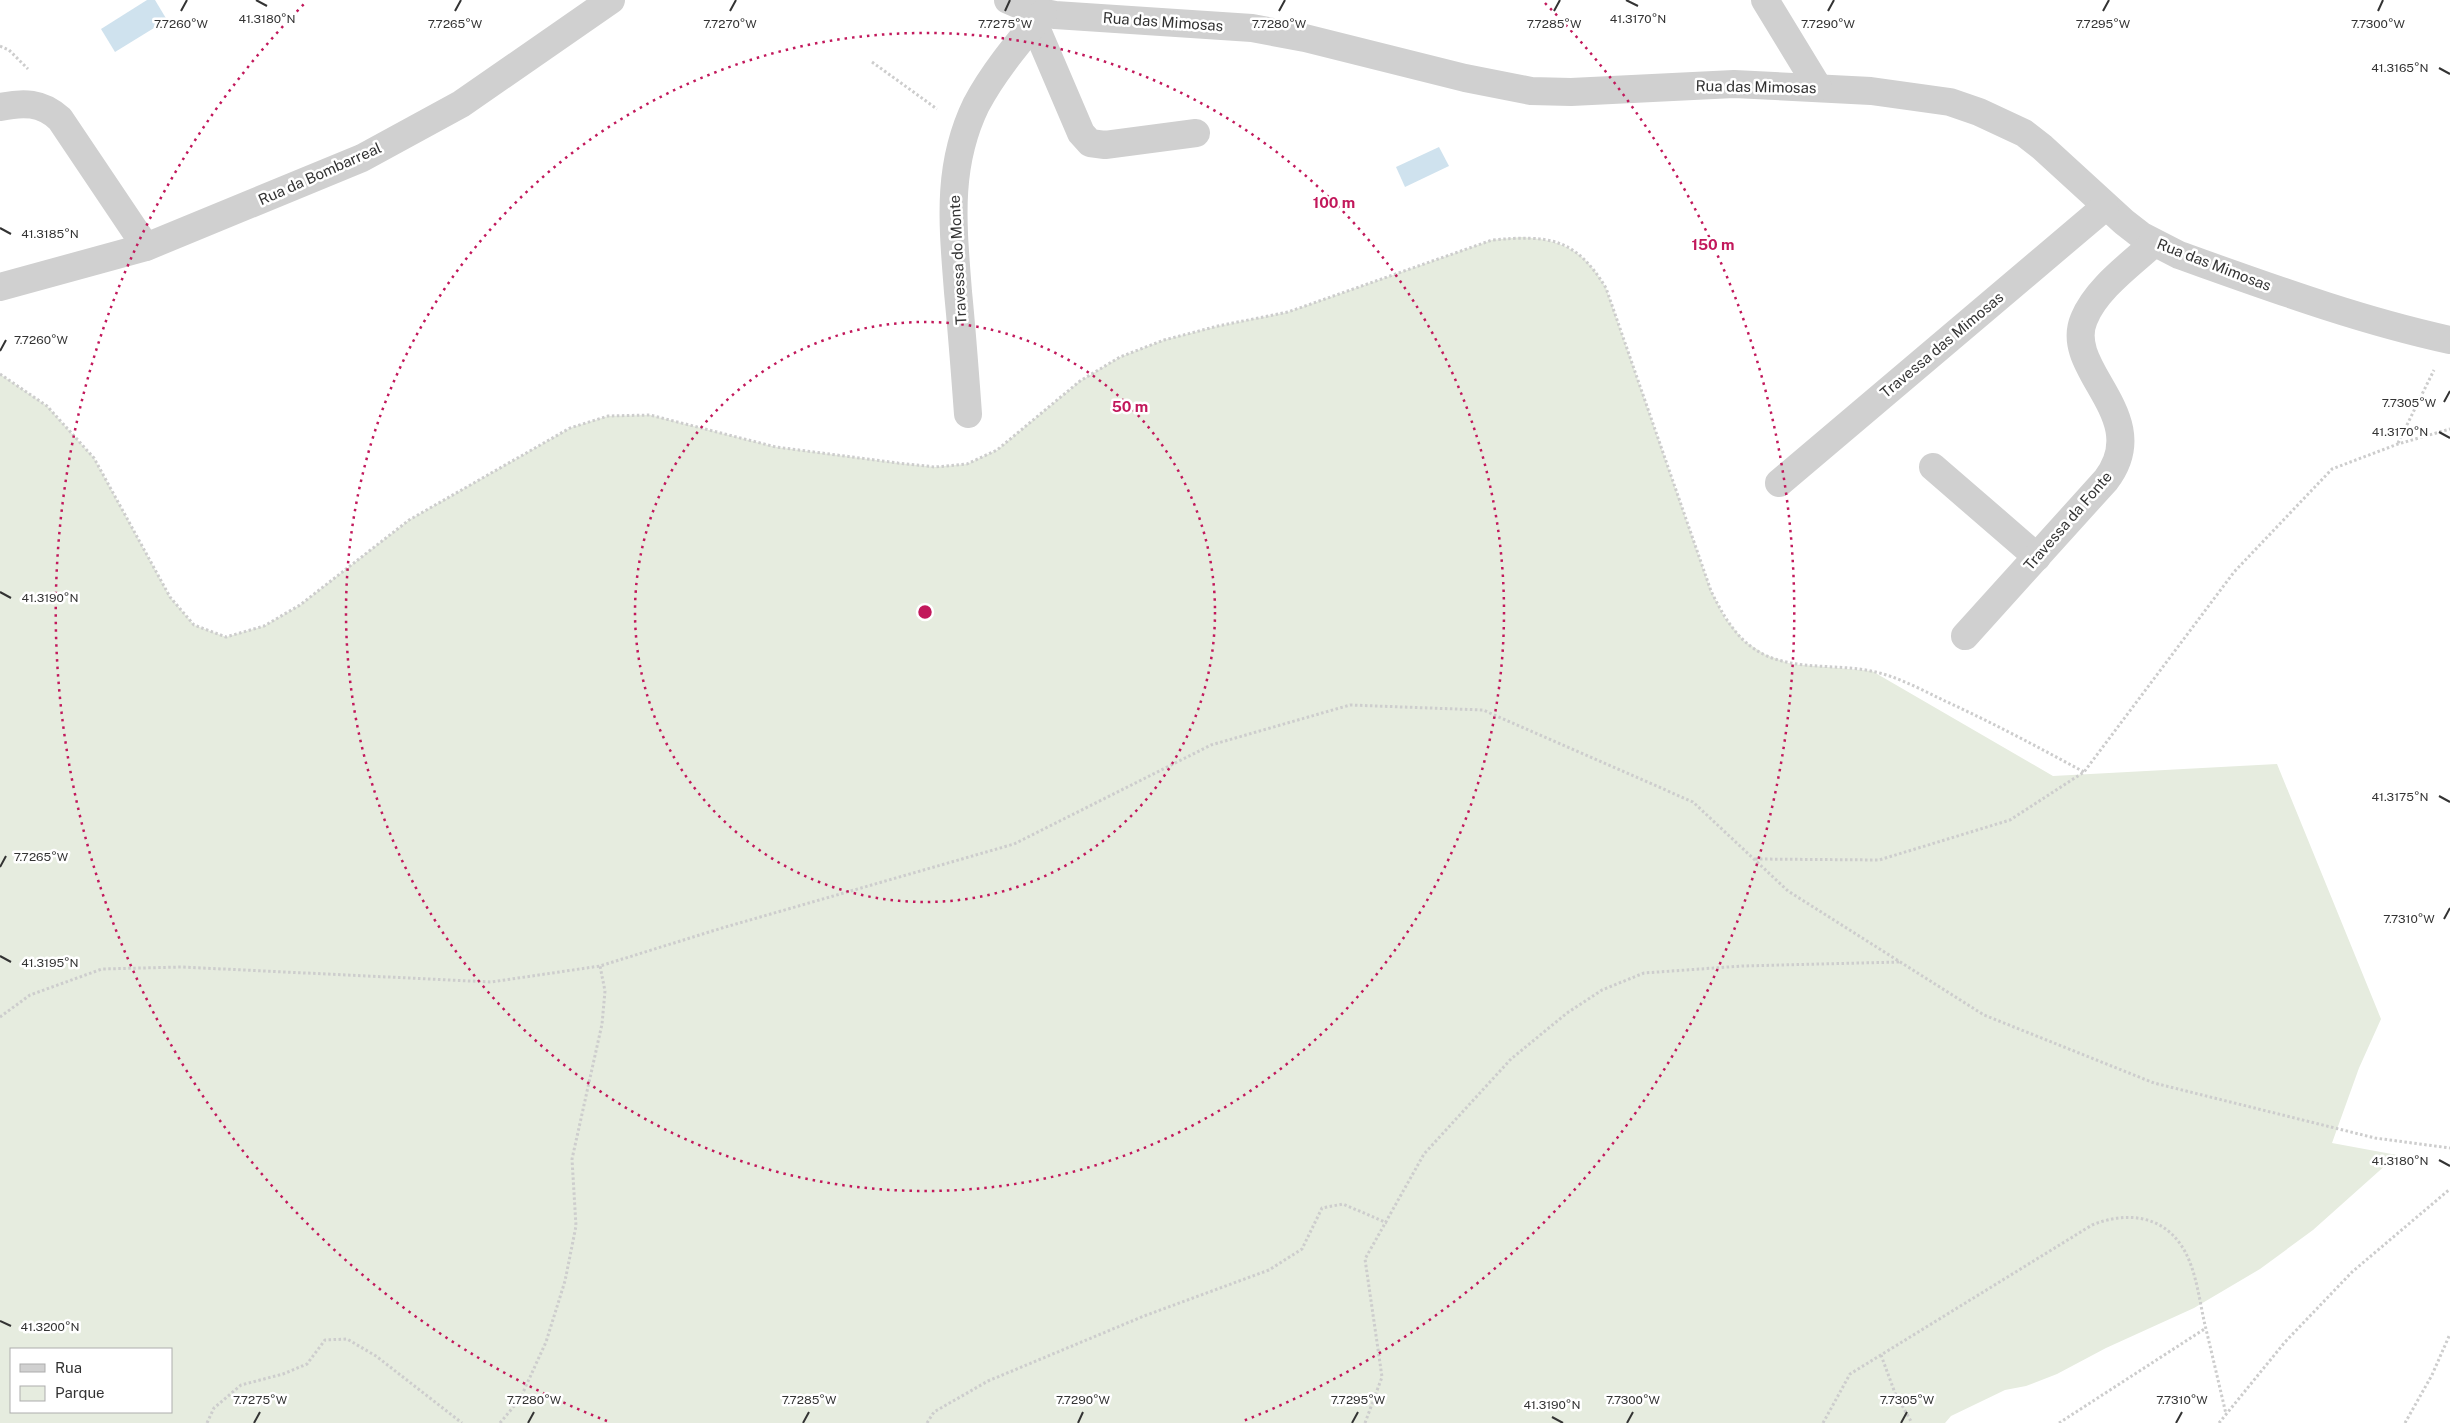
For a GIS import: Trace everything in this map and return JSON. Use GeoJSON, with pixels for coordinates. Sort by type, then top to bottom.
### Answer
{"type":"FeatureCollection","features":[{"type":"Feature","properties":{"kind":"street","name":"Rua da Bombarreal"},"geometry":{"type":"LineString","coordinates":[[0,287],[146,247],[320,177],[386,146],[484,88],[611,0]]}},
{"type":"Feature","properties":{"kind":"street","name":"Rua das Mimosas"},"geometry":{"type":"LineString","coordinates":[[1008,0],[1039,18],[1252,28],[1305,38],[1465,78],[1531,91],[1571,92],[1734,84],[1818,87],[1915,95],[1950,102],[1979,112],[2024,133],[2042,147],[2105,207],[2154,243],[2180,256],[2356,316],[2450,340]]}},
{"type":"Feature","properties":{"kind":"street"},"geometry":{"type":"LineString","coordinates":[[1765,0],[1818,87]]}},
{"type":"Feature","properties":{"kind":"street"},"geometry":{"type":"LineString","coordinates":[[1039,18],[1081,133],[1090,143],[1105,145],[1196,133]]}},
{"type":"Feature","properties":{"kind":"street","name":"Travessa do Monte"},"geometry":{"type":"LineString","coordinates":[[968,414],[952,208],[958,157],[966,129],[986,87],[1014,47],[1039,18]]}},
{"type":"Feature","properties":{"kind":"street"},"geometry":{"type":"LineString","coordinates":[[0,107],[32,104],[48,108],[60,119],[146,247]]}},
{"type":"Feature","properties":{"kind":"street","name":"Travessa das Mimosas"},"geometry":{"type":"LineString","coordinates":[[1779,483],[2105,207]]}},
{"type":"Feature","properties":{"kind":"street","name":"Travessa da Fonte"},"geometry":{"type":"LineString","coordinates":[[1965,636],[2106,480],[2119,457],[2120,439],[2116,419],[2085,356],[2081,330],[2091,305],[2154,243]]}},
{"type":"Feature","properties":{"kind":"street"},"geometry":{"type":"LineString","coordinates":[[1933,467],[2037,557]]}},
{"type":"Feature","properties":{"kind":"path"},"geometry":{"type":"LineString","coordinates":[[872,62],[966,129]]}},
{"type":"Feature","properties":{"kind":"path"},"geometry":{"type":"LineString","coordinates":[[0,374],[47,406],[94,458],[170,597],[194,625],[226,636],[264,626],[300,605],[409,520],[570,428],[608,416],[650,415],[776,447],[870,460],[936,467],[967,464],[997,450],[1080,381],[1120,356],[1164,340],[1218,326],[1288,312],[1492,240],[1548,239],[1571,249],[1592,266],[1606,288],[1711,591],[1725,618],[1744,641],[1766,655],[1791,664],[1872,671],[1913,686],[2002,728],[2084,772]]}},
{"type":"Feature","properties":{"kind":"path"},"geometry":{"type":"LineString","coordinates":[[2398,444],[2450,340]]}},
{"type":"Feature","properties":{"kind":"path"},"geometry":{"type":"LineString","coordinates":[[1755,859],[1879,860],[2010,820],[2084,772],[2234,572],[2332,469],[2398,444],[2450,429]]}},
{"type":"Feature","properties":{"kind":"path"},"geometry":{"type":"LineString","coordinates":[[0,1017],[30,996],[102,969],[182,967],[490,982],[600,966],[722,928],[1014,844],[1211,745],[1350,705],[1483,710],[1693,802],[1788,891],[1984,1016],[2154,1083],[2375,1138],[2450,1148]]}},
{"type":"Feature","properties":{"kind":"path"},"geometry":{"type":"LineString","coordinates":[[1365,1423],[1382,1377],[1365,1259],[1387,1223],[1424,1154],[1511,1059],[1567,1013],[1602,990],[1644,973],[1742,966],[1900,962]]}},
{"type":"Feature","properties":{"kind":"path"},"geometry":{"type":"LineString","coordinates":[[500,1423],[520,1399],[546,1342],[565,1281],[576,1226],[572,1160],[602,1024],[605,991],[600,966]]}},
{"type":"Feature","properties":{"kind":"path"},"geometry":{"type":"LineString","coordinates":[[2220,1423],[2285,1342],[2352,1272],[2450,1189]]}},
{"type":"Feature","properties":{"kind":"path"},"geometry":{"type":"LineString","coordinates":[[927,1423],[934,1412],[988,1381],[1144,1316],[1268,1270],[1302,1248],[1322,1208],[1343,1204],[1387,1223]]}},
{"type":"Feature","properties":{"kind":"path"},"geometry":{"type":"LineString","coordinates":[[1823,1423],[1850,1374],[2092,1225],[2136,1216],[2157,1224],[2166,1230],[2181,1245],[2191,1265],[2226,1414]]}},
{"type":"Feature","properties":{"kind":"path"},"geometry":{"type":"LineString","coordinates":[[2059,1423],[2206,1328]]}},
{"type":"Feature","properties":{"kind":"path"},"geometry":{"type":"LineString","coordinates":[[2406,1423],[2432,1375],[2450,1334]]}},
{"type":"Feature","properties":{"kind":"path"},"geometry":{"type":"LineString","coordinates":[[208,1423],[214,1408],[241,1385],[283,1374],[307,1364],[325,1340],[346,1340],[376,1356],[462,1423]]}},
{"type":"Feature","properties":{"kind":"path"},"geometry":{"type":"LineString","coordinates":[[1881,1355],[1894,1393],[1912,1423]]}},
{"type":"Feature","properties":{"kind":"green space"},"geometry":{"type":"Polygon","coordinates":[[[1522,237],[1550,241],[1562,245],[1581,256],[1598,275],[1606,288],[1711,591],[1725,618],[1744,641],[1766,655],[1791,664],[1872,671],[2053,776],[2277,764],[2381,1019],[2359,1068],[2332,1143],[2397,1155],[2313,1230],[2260,1269],[2194,1308],[2106,1348],[2057,1374],[2026,1386],[2005,1390],[1951,1416],[1945,1423],[0,1423],[0,374],[47,406],[94,458],[170,597],[194,625],[226,637],[264,626],[300,605],[409,520],[570,428],[608,416],[650,415],[776,447],[935,467],[967,464],[997,450],[1080,381],[1120,357],[1164,340],[1218,326],[1288,312],[1492,240],[1522,237]]]}},
{"type":"Feature","properties":{"kind":"water"},"geometry":{"type":"Polygon","coordinates":[[[147,0],[155,0],[167,20],[115,52],[101,29],[147,0]]]}},
{"type":"Feature","properties":{"kind":"water"},"geometry":{"type":"Polygon","coordinates":[[[1439,147],[1449,166],[1405,187],[1396,167],[1439,147]]]}}]}
